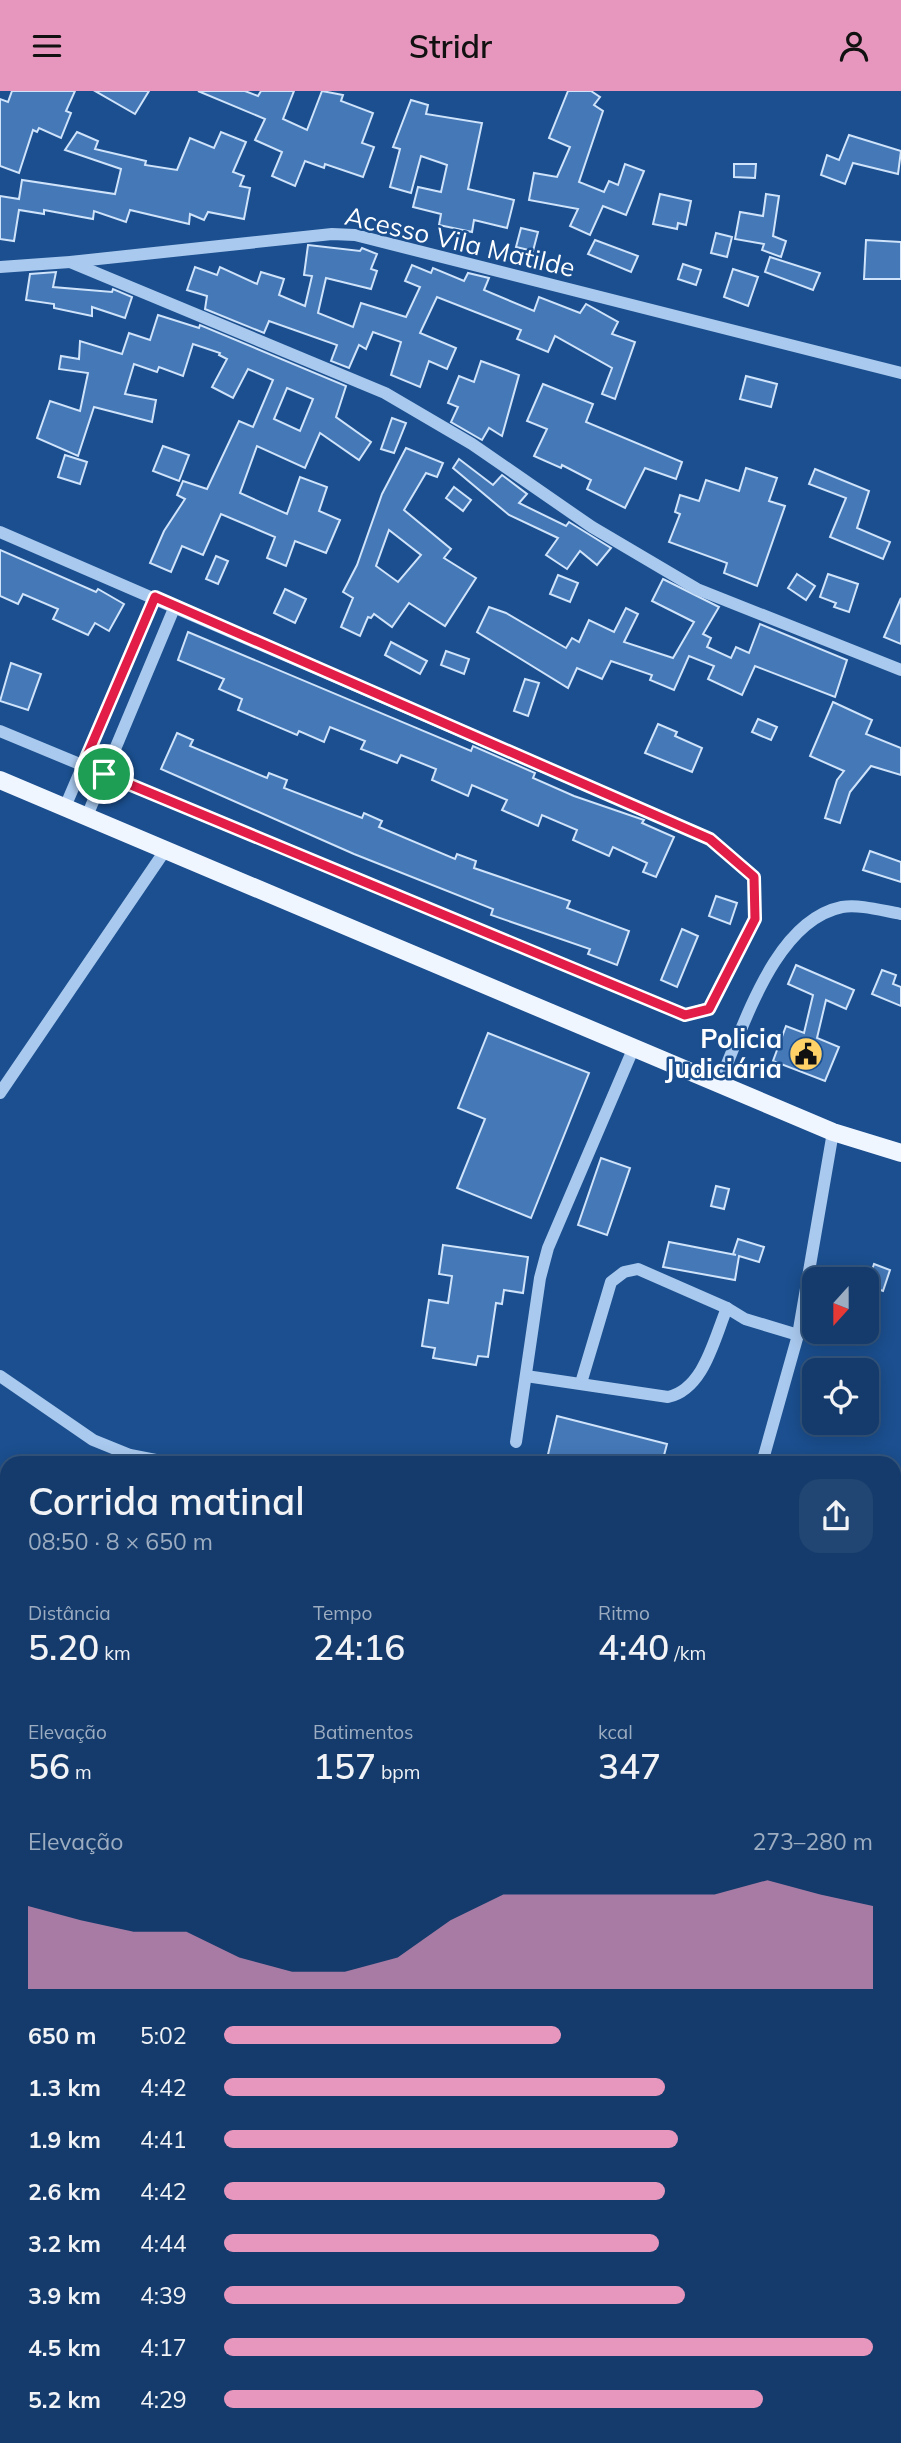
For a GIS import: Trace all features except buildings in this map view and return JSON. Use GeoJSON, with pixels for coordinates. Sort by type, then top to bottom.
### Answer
{"type":"FeatureCollection","features":[{"type":"Feature","properties":{"kind":"main road"},"geometry":{"type":"LineString","coordinates":[[0,780],[834,1132],[901,1153]]}},
{"type":"Feature","properties":{"kind":"street","name":"Acesso Vila Matilde"},"geometry":{"type":"LineString","coordinates":[[0,267],[70,263],[332,233],[355,235],[901,373]]}},
{"type":"Feature","properties":{"kind":"street"},"geometry":{"type":"LineString","coordinates":[[70,263],[385,393],[472,444],[593,527],[697,589],[901,670]]}},
{"type":"Feature","properties":{"kind":"street"},"geometry":{"type":"LineString","coordinates":[[0,532],[710,839],[754,877],[755,919],[709,1009],[685,1015],[0,731]]}},
{"type":"Feature","properties":{"kind":"street"},"geometry":{"type":"LineString","coordinates":[[65,807],[155,597]]}},
{"type":"Feature","properties":{"kind":"street"},"geometry":{"type":"LineString","coordinates":[[86,815],[175,606]]}},
{"type":"Feature","properties":{"kind":"street"},"geometry":{"type":"LineString","coordinates":[[0,1093],[166,849]]}},
{"type":"Feature","properties":{"kind":"street"},"geometry":{"type":"LineString","coordinates":[[719,1083],[772,964],[794,937],[821,914],[844,907],[901,914]]}},
{"type":"Feature","properties":{"kind":"street"},"geometry":{"type":"LineString","coordinates":[[516,1442],[540,1277],[548,1248],[634,1047]]}},
{"type":"Feature","properties":{"kind":"street"},"geometry":{"type":"LineString","coordinates":[[764,1456],[799,1335],[834,1132]]}},
{"type":"Feature","properties":{"kind":"street"},"geometry":{"type":"LineString","coordinates":[[581,1383],[611,1282],[624,1272],[638,1269],[727,1308],[745,1319],[799,1335]]}},
{"type":"Feature","properties":{"kind":"street"},"geometry":{"type":"LineString","coordinates":[[526,1376],[668,1397],[683,1394],[695,1382],[727,1308]]}},
{"type":"Feature","properties":{"kind":"street"},"geometry":{"type":"LineString","coordinates":[[0,1376],[93,1440],[135,1456]]}},
{"type":"Feature","properties":{"kind":"place","name":"Policia Judiciária"},"geometry":{"type":"Point","coordinates":[806,1054]}},
{"type":"Feature","properties":{"kind":"route"},"geometry":{"type":"LineString","coordinates":[[155,597],[710,839],[754,877],[755,919],[709,1009],[685,1015],[104,774],[83,765],[155,597]]}}]}
